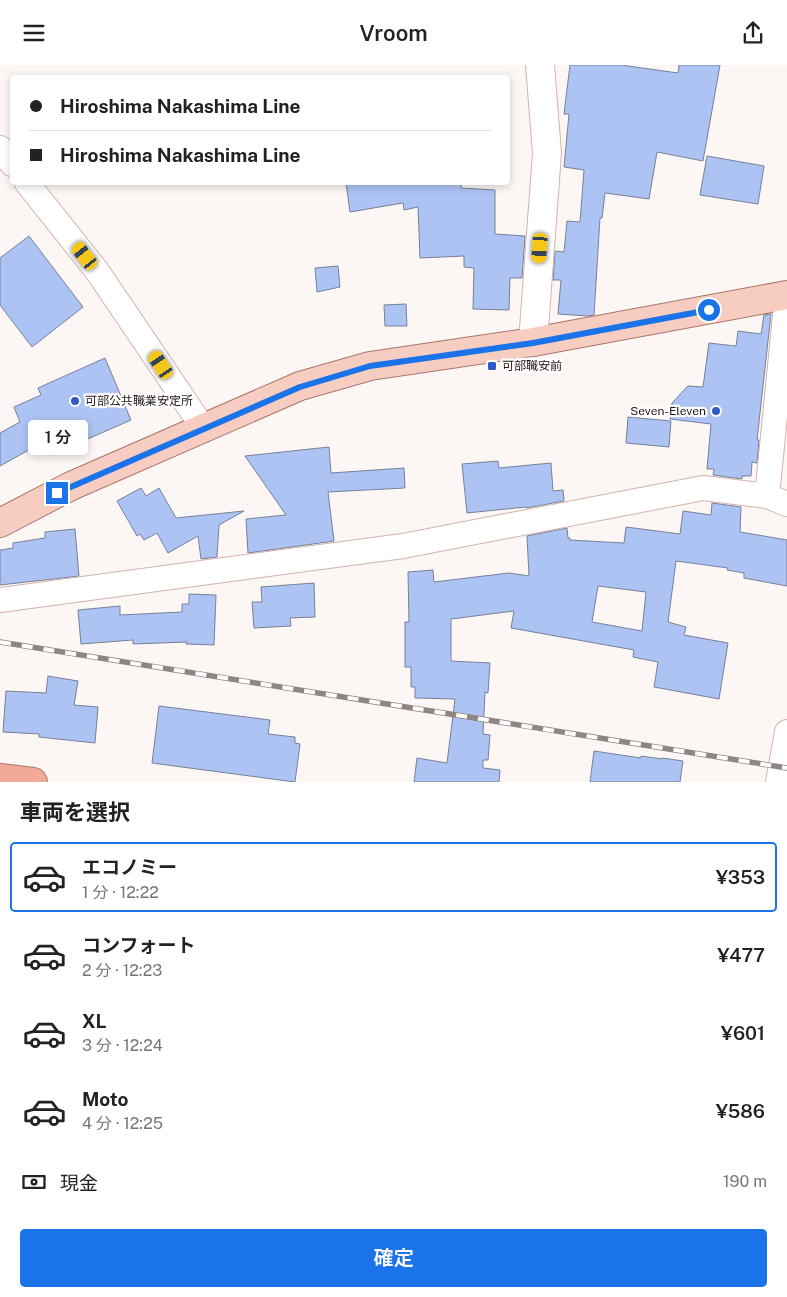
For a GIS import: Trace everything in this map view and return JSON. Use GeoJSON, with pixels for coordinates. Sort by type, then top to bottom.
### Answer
{"type":"FeatureCollection","features":[{"type":"Feature","properties":{"kind":"highway"},"geometry":{"type":"LineString","coordinates":[[0,778],[33,782]]}},
{"type":"Feature","properties":{"kind":"main road"},"geometry":{"type":"LineString","coordinates":[[0,523],[71,486],[300,387],[370,366],[533,343],[787,296]]}},
{"type":"Feature","properties":{"kind":"street"},"geometry":{"type":"LineString","coordinates":[[533,343],[547,153],[540,65]]}},
{"type":"Feature","properties":{"kind":"street"},"geometry":{"type":"LineString","coordinates":[[0,148],[10,161]]}},
{"type":"Feature","properties":{"kind":"street"},"geometry":{"type":"LineString","coordinates":[[29,185],[97,271],[204,429]]}},
{"type":"Feature","properties":{"kind":"street"},"geometry":{"type":"LineString","coordinates":[[0,600],[403,546],[702,488],[777,500],[787,296]]}},
{"type":"Feature","properties":{"kind":"street"},"geometry":{"type":"LineString","coordinates":[[778,782],[787,732]]}},
{"type":"Feature","properties":{"kind":"building"},"geometry":{"type":"Polygon","coordinates":[[[570,65],[621,65],[678,73],[679,65],[720,65],[703,161],[657,152],[649,199],[605,193],[602,218],[600,218],[594,315],[588,316],[558,314],[561,280],[553,280],[555,251],[564,252],[567,221],[580,222],[584,170],[564,167],[569,114],[564,114],[570,65]]]}},
{"type":"Feature","properties":{"kind":"building"},"geometry":{"type":"Polygon","coordinates":[[[707,156],[764,166],[758,204],[700,195],[707,156]]]}},
{"type":"Feature","properties":{"kind":"building"},"geometry":{"type":"Polygon","coordinates":[[[346,185],[462,185],[461,188],[495,190],[495,234],[525,236],[522,278],[510,278],[509,310],[473,309],[474,268],[464,267],[464,256],[420,258],[418,207],[404,210],[403,203],[350,212],[346,185]]]}},
{"type":"Feature","properties":{"kind":"building"},"geometry":{"type":"Polygon","coordinates":[[[29,236],[83,307],[32,347],[0,305],[0,258],[29,236]]]}},
{"type":"Feature","properties":{"kind":"building"},"geometry":{"type":"Polygon","coordinates":[[[338,266],[340,287],[317,292],[315,268],[338,266]]]}},
{"type":"Feature","properties":{"kind":"building"},"geometry":{"type":"Polygon","coordinates":[[[406,304],[407,326],[385,326],[384,305],[406,304]]]}},
{"type":"Feature","properties":{"kind":"building"},"geometry":{"type":"Polygon","coordinates":[[[771,314],[757,440],[759,440],[757,463],[752,462],[751,476],[742,476],[742,479],[713,475],[714,469],[707,469],[711,424],[670,419],[672,403],[688,386],[703,387],[709,343],[736,346],[738,331],[761,334],[764,315],[771,314]]]}},
{"type":"Feature","properties":{"kind":"building","name":"可部公共職業安定所"},"geometry":{"type":"Polygon","coordinates":[[[105,358],[131,420],[51,455],[45,441],[0,466],[0,433],[20,422],[14,407],[41,395],[38,388],[105,358]]]}},
{"type":"Feature","properties":{"kind":"building"},"geometry":{"type":"Polygon","coordinates":[[[628,417],[671,421],[669,447],[626,443],[628,417]]]}},
{"type":"Feature","properties":{"kind":"building"},"geometry":{"type":"Polygon","coordinates":[[[329,447],[331,473],[404,468],[405,488],[328,492],[334,541],[248,553],[246,519],[286,515],[245,456],[329,447]]]}},
{"type":"Feature","properties":{"kind":"building"},"geometry":{"type":"Polygon","coordinates":[[[498,461],[499,468],[551,463],[553,491],[563,490],[564,501],[526,508],[467,513],[462,464],[498,461]]]}},
{"type":"Feature","properties":{"kind":"building"},"geometry":{"type":"Polygon","coordinates":[[[141,488],[146,496],[159,488],[176,518],[244,511],[219,525],[217,557],[201,559],[198,536],[168,553],[157,533],[144,540],[140,534],[137,536],[117,501],[141,488]]]}},
{"type":"Feature","properties":{"kind":"building"},"geometry":{"type":"Polygon","coordinates":[[[712,503],[741,507],[740,532],[787,540],[787,586],[744,578],[744,573],[727,570],[728,568],[676,561],[668,622],[686,627],[684,635],[728,643],[719,699],[654,687],[658,662],[633,657],[634,650],[511,628],[514,611],[451,619],[451,661],[490,663],[488,693],[485,692],[483,734],[490,735],[488,760],[483,760],[483,768],[500,770],[499,782],[414,782],[417,758],[447,763],[455,699],[415,698],[415,687],[411,687],[411,667],[405,667],[405,622],[409,622],[408,572],[433,570],[434,582],[509,573],[529,576],[527,536],[567,528],[570,540],[624,543],[626,527],[680,534],[683,511],[711,515],[712,503]],[[598,586],[592,622],[642,631],[646,592],[598,586]]]}},
{"type":"Feature","properties":{"kind":"building"},"geometry":{"type":"Polygon","coordinates":[[[75,529],[79,576],[0,585],[0,550],[13,548],[13,543],[45,538],[45,532],[75,529]]]}},
{"type":"Feature","properties":{"kind":"building"},"geometry":{"type":"Polygon","coordinates":[[[314,583],[315,617],[290,618],[291,626],[254,628],[252,602],[262,602],[261,587],[314,583]]]}},
{"type":"Feature","properties":{"kind":"building"},"geometry":{"type":"Polygon","coordinates":[[[189,594],[216,595],[214,645],[186,644],[187,642],[133,644],[133,640],[81,644],[78,610],[120,606],[120,615],[182,612],[182,604],[189,604],[189,594]]]}},
{"type":"Feature","properties":{"kind":"building"},"geometry":{"type":"Polygon","coordinates":[[[48,676],[78,681],[74,705],[98,707],[95,743],[39,737],[39,734],[3,732],[6,691],[46,693],[48,676]]]}},
{"type":"Feature","properties":{"kind":"building"},"geometry":{"type":"Polygon","coordinates":[[[159,706],[270,720],[268,734],[295,737],[295,743],[300,744],[295,782],[152,763],[159,706]]]}},
{"type":"Feature","properties":{"kind":"building"},"geometry":{"type":"Polygon","coordinates":[[[594,751],[641,758],[641,756],[683,761],[680,782],[590,782],[594,751]]]}},
{"type":"Feature","properties":{"kind":"railway"},"geometry":{"type":"LineString","coordinates":[[0,642],[787,768]]}},
{"type":"Feature","properties":{"kind":"place","name":"可部職安前"},"geometry":{"type":"Point","coordinates":[492,366]}},
{"type":"Feature","properties":{"kind":"place","name":"可部公共職業安定所"},"geometry":{"type":"Point","coordinates":[75,401]}},
{"type":"Feature","properties":{"kind":"place","name":"Seven-Eleven"},"geometry":{"type":"Point","coordinates":[716,411]}},
{"type":"Feature","properties":{"kind":"route"},"geometry":{"type":"LineString","coordinates":[[57,493],[300,387],[370,366],[533,343],[709,310]]}}]}
